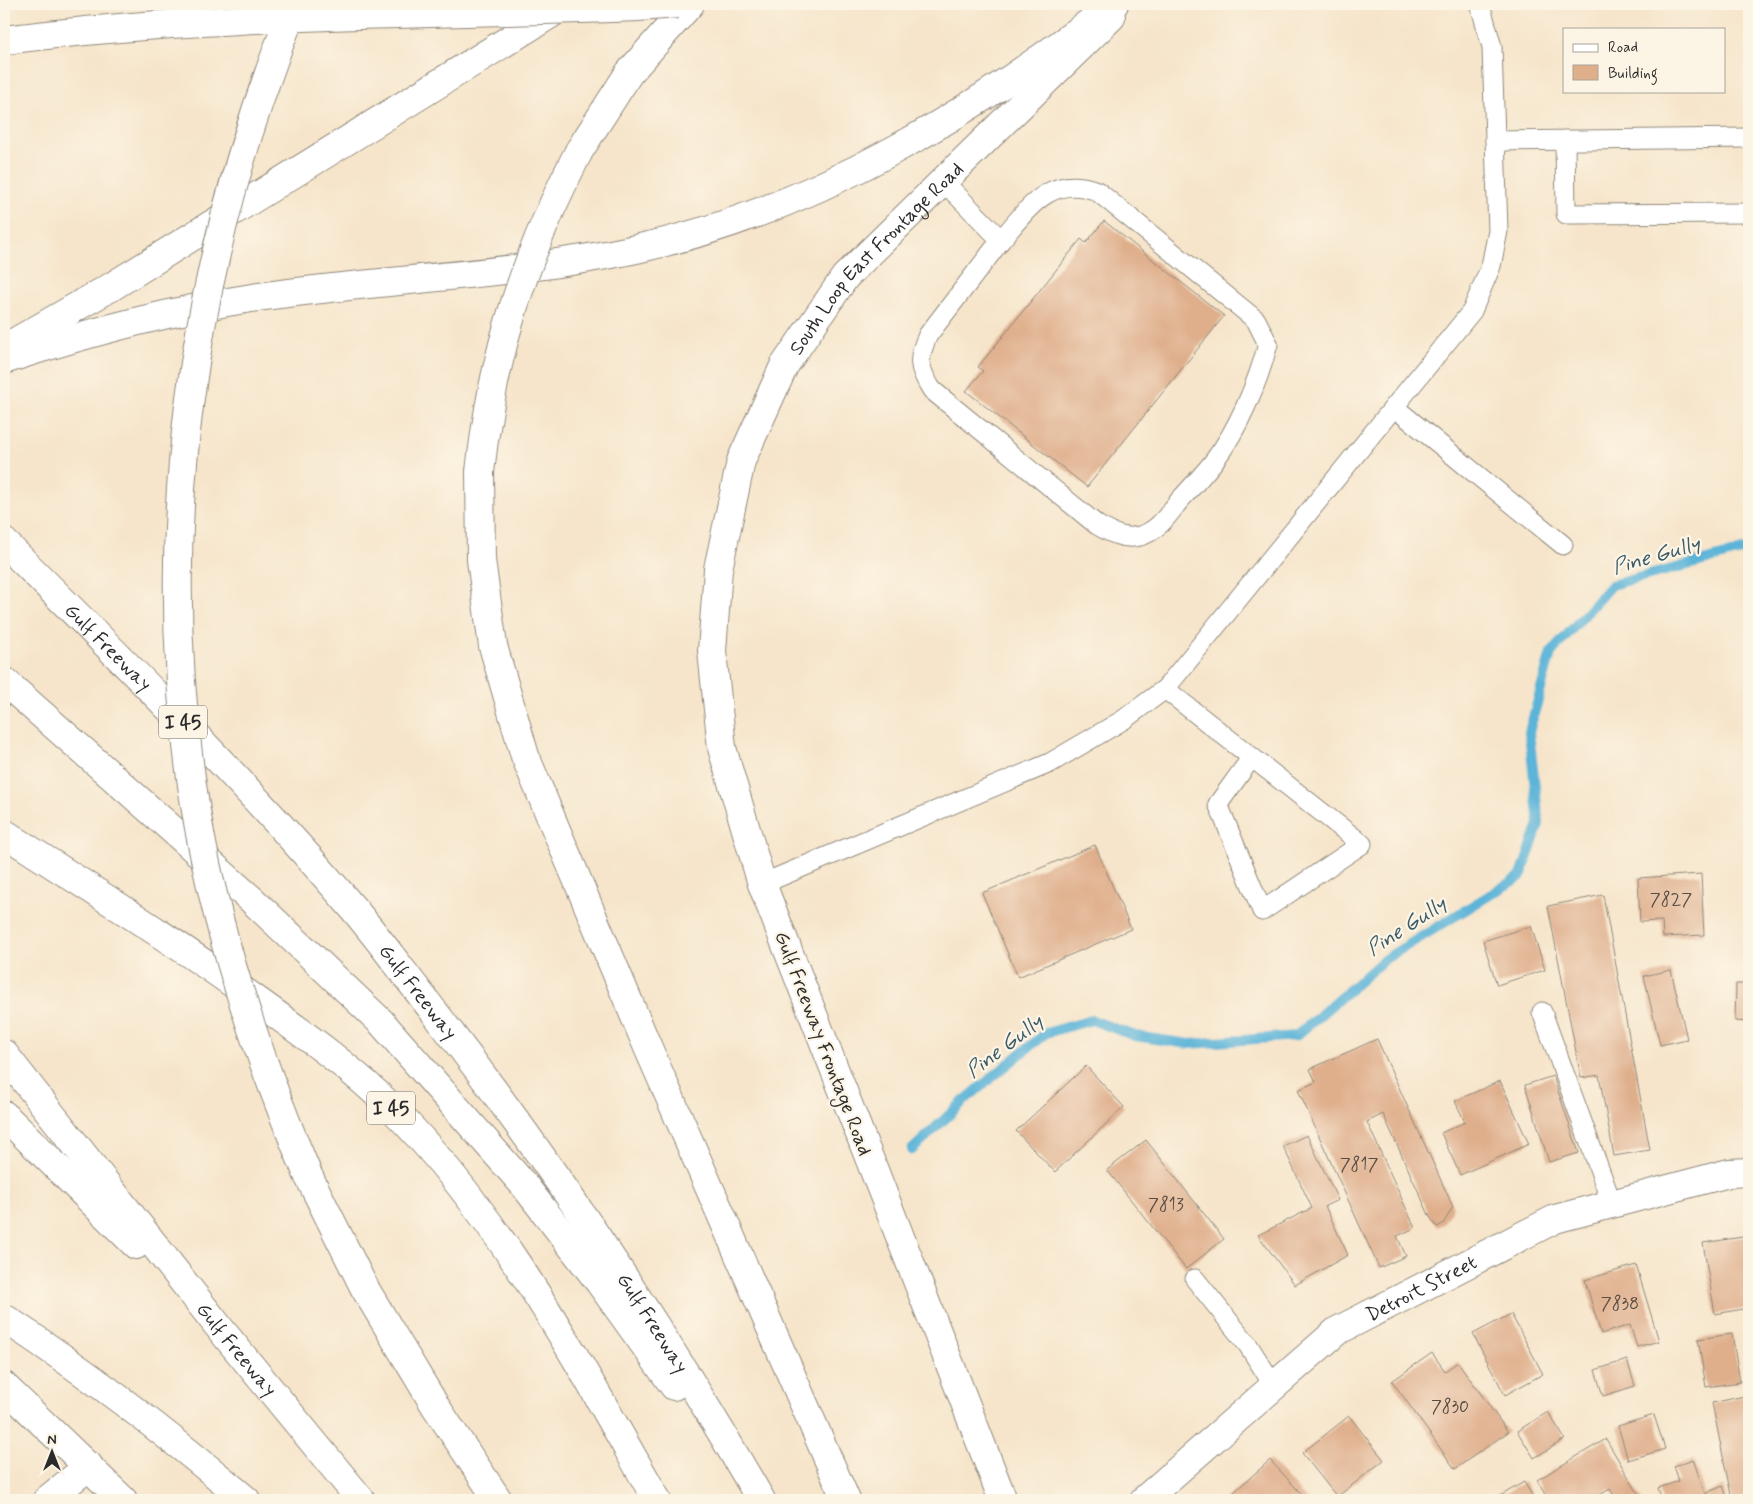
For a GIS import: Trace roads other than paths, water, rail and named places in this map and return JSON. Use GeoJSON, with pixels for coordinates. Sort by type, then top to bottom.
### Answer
{"type":"FeatureCollection","features":[{"type":"Feature","properties":{"kind":"main road"},"geometry":{"type":"LineString","coordinates":[[296,4],[254,115],[237,174],[207,294],[194,360],[185,425],[179,503],[178,563],[187,742],[196,812],[210,883],[248,1019],[277,1102],[308,1175],[364,1287],[436,1407],[498,1500]]}},
{"type":"Feature","properties":{"kind":"main road"},"geometry":{"type":"LineString","coordinates":[[4,348],[111,287],[567,4]]}},
{"type":"Feature","properties":{"kind":"main road"},"geometry":{"type":"LineString","coordinates":[[4,40],[218,20],[310,15],[638,7],[678,4]]}},
{"type":"Feature","properties":{"kind":"main road"},"geometry":{"type":"LineString","coordinates":[[690,4],[629,72],[579,151],[541,229],[511,312],[491,391],[480,472],[481,560],[493,646],[525,756],[643,1034],[846,1500]]}},
{"type":"Feature","properties":{"kind":"main road"},"geometry":{"type":"LineString","coordinates":[[4,360],[143,320],[254,298],[568,261],[637,249],[701,232],[786,201],[873,160],[945,120],[1017,74],[1114,4]]}},
{"type":"Feature","properties":{"kind":"main road","name":"South Loop East Frontage Road"},"geometry":{"type":"LineString","coordinates":[[718,569],[741,460],[784,366],[845,276],[1125,4]]}},
{"type":"Feature","properties":{"kind":"main road","name":"Gulf Freeway"},"geometry":{"type":"LineString","coordinates":[[4,542],[221,760],[354,909],[478,1068],[589,1223],[696,1388],[761,1500]]}},
{"type":"Feature","properties":{"kind":"main road","name":"Gulf Freeway Frontage Road"},"geometry":{"type":"LineString","coordinates":[[718,569],[712,651],[722,748],[762,884],[1003,1500]]}},
{"type":"Feature","properties":{"kind":"main road"},"geometry":{"type":"LineString","coordinates":[[4,681],[252,900],[388,1029],[524,1185],[600,1283],[669,1379],[748,1500]]}},
{"type":"Feature","properties":{"kind":"main road","name":"I 45"},"geometry":{"type":"LineString","coordinates":[[4,833],[208,965],[321,1046],[393,1109],[459,1183],[511,1253],[563,1335],[658,1500]]}},
{"type":"Feature","properties":{"kind":"main road","name":"Gulf Freeway"},"geometry":{"type":"LineString","coordinates":[[4,1054],[222,1331],[361,1500]]}},
{"type":"Feature","properties":{"kind":"main road"},"geometry":{"type":"LineString","coordinates":[[4,1115],[222,1331]]}},
{"type":"Feature","properties":{"kind":"main road","name":"Detroit Street"},"geometry":{"type":"LineString","coordinates":[[1144,1500],[1337,1331],[1555,1219],[1729,1173],[1749,1172]]}},
{"type":"Feature","properties":{"kind":"main road"},"geometry":{"type":"LineString","coordinates":[[4,1318],[114,1396],[202,1463],[246,1500]]}},
{"type":"Feature","properties":{"kind":"main road"},"geometry":{"type":"LineString","coordinates":[[4,1386],[123,1500]]}},
{"type":"Feature","properties":{"kind":"main road"},"geometry":{"type":"LineString","coordinates":[[47,1500],[89,1466]]}},
{"type":"Feature","properties":{"kind":"lane"},"geometry":{"type":"LineString","coordinates":[[762,884],[1050,763],[1123,720],[1165,689],[1472,311],[1491,266],[1498,231],[1492,47],[1480,4]]}},
{"type":"Feature","properties":{"kind":"lane"},"geometry":{"type":"LineString","coordinates":[[1495,141],[1749,138]]}},
{"type":"Feature","properties":{"kind":"lane"},"geometry":{"type":"LineString","coordinates":[[1565,140],[1566,214],[1749,213]]}},
{"type":"Feature","properties":{"kind":"lane"},"geometry":{"type":"LineString","coordinates":[[943,181],[1001,240]]}},
{"type":"Feature","properties":{"kind":"lane"},"geometry":{"type":"LineString","coordinates":[[1069,187],[1084,187],[1097,191],[1256,320],[1263,332],[1268,344],[1263,362],[1234,430],[1215,460],[1155,529],[1140,536],[1127,537],[1112,534],[1097,525],[932,390],[921,372],[920,351],[928,335],[1001,240],[1039,197],[1069,187]]}},
{"type":"Feature","properties":{"kind":"lane"},"geometry":{"type":"LineString","coordinates":[[1394,407],[1563,545]]}},
{"type":"Feature","properties":{"kind":"lane"},"geometry":{"type":"LineString","coordinates":[[1165,689],[1252,757],[1362,844],[1262,911],[1218,804],[1252,757]]}},
{"type":"Feature","properties":{"kind":"lane"},"geometry":{"type":"LineString","coordinates":[[1542,1012],[1612,1204]]}},
{"type":"Feature","properties":{"kind":"lane"},"geometry":{"type":"LineString","coordinates":[[1196,1279],[1248,1345],[1274,1386]]}},
{"type":"Feature","properties":{"kind":"waterway","name":"Pine Gully"},"geometry":{"type":"LineString","coordinates":[[912,1150],[966,1099],[1046,1033],[1092,1020],[1135,1036],[1189,1044],[1296,1036],[1385,959],[1521,876],[1539,824],[1529,732],[1551,653],[1611,585],[1749,549]]}}]}
